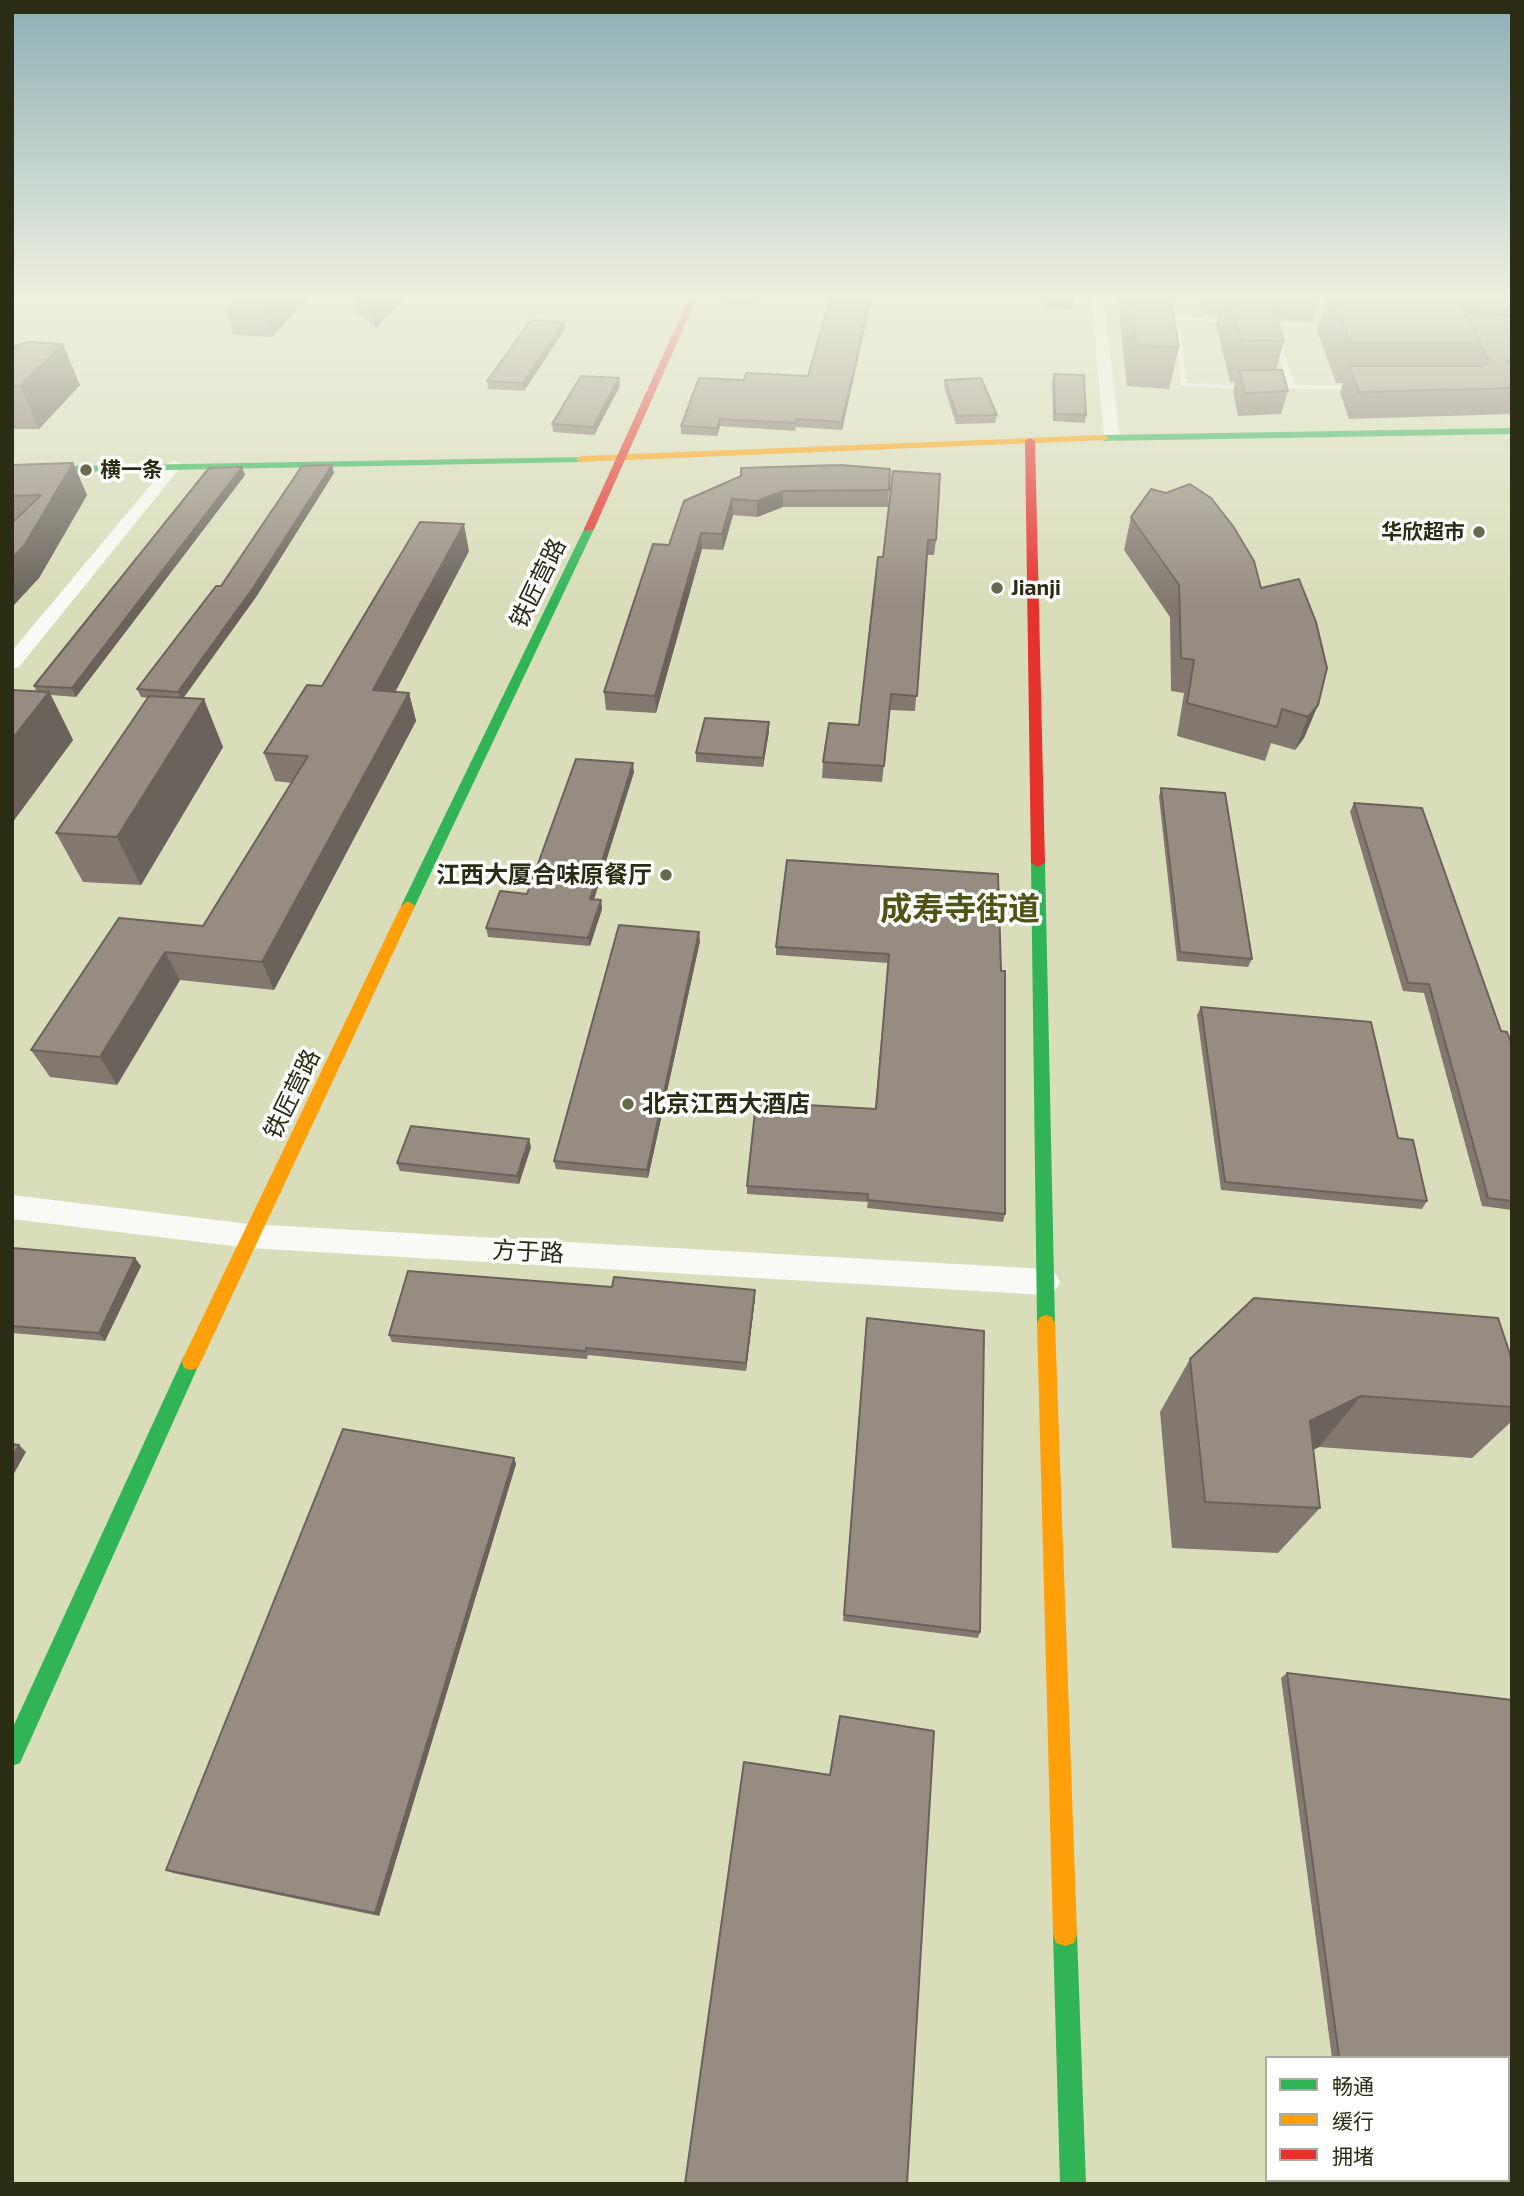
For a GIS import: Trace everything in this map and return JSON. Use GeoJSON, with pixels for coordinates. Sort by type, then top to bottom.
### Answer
{"type":"FeatureCollection","features":[{"type":"Feature","properties":{"kind":"street","name":"铁匠营路"},"geometry":{"type":"LineString","coordinates":[[12,1755],[249,1236],[623,458],[649,398]]}},
{"type":"Feature","properties":{"kind":"street"},"geometry":{"type":"LineString","coordinates":[[1108,398],[1112,438]]}},
{"type":"Feature","properties":{"kind":"street"},"geometry":{"type":"LineString","coordinates":[[12,470],[623,458],[1112,438],[1512,431]]}},
{"type":"Feature","properties":{"kind":"street"},"geometry":{"type":"LineString","coordinates":[[1030,441],[1045,1282],[1073,2184]]}},
{"type":"Feature","properties":{"kind":"street"},"geometry":{"type":"LineString","coordinates":[[12,663],[174,466]]}},
{"type":"Feature","properties":{"kind":"street","name":"方于路"},"geometry":{"type":"LineString","coordinates":[[12,1207],[249,1236],[1045,1282]]}},
{"type":"Feature","properties":{"kind":"building"},"geometry":{"type":"Polygon","coordinates":[[[567,398],[608,398],[593,427],[552,424],[567,398]]]}},
{"type":"Feature","properties":{"kind":"building"},"geometry":{"type":"Polygon","coordinates":[[[691,398],[847,398],[842,422],[796,419],[795,423],[720,419],[717,428],[681,426],[691,398]]]}},
{"type":"Feature","properties":{"kind":"building"},"geometry":{"type":"Polygon","coordinates":[[[951,398],[990,398],[997,415],[957,416],[951,398]]]}},
{"type":"Feature","properties":{"kind":"building"},"geometry":{"type":"Polygon","coordinates":[[[1055,398],[1085,398],[1086,415],[1055,414],[1055,398]]]}},
{"type":"Feature","properties":{"kind":"building"},"geometry":{"type":"Polygon","coordinates":[[[73,463],[24,546],[12,558],[12,523],[41,495],[12,496],[12,465],[73,463]]]}},
{"type":"Feature","properties":{"kind":"building"},"geometry":{"type":"Polygon","coordinates":[[[332,465],[253,588],[178,692],[137,689],[216,586],[221,586],[302,466],[332,465]]]}},
{"type":"Feature","properties":{"kind":"building"},"geometry":{"type":"Polygon","coordinates":[[[840,465],[890,469],[889,490],[783,491],[757,501],[732,499],[722,534],[701,533],[655,696],[604,692],[653,544],[669,545],[684,501],[741,476],[741,468],[840,465]]]}},
{"type":"Feature","properties":{"kind":"building"},"geometry":{"type":"Polygon","coordinates":[[[242,467],[72,688],[34,686],[209,468],[242,467]]]}},
{"type":"Feature","properties":{"kind":"building"},"geometry":{"type":"Polygon","coordinates":[[[893,471],[940,474],[936,540],[928,540],[917,696],[891,694],[884,766],[823,762],[829,723],[859,725],[878,557],[883,557],[893,471]]]}},
{"type":"Feature","properties":{"kind":"building"},"geometry":{"type":"Polygon","coordinates":[[[1190,484],[1211,498],[1233,526],[1254,561],[1261,588],[1299,579],[1316,622],[1327,668],[1318,705],[1308,717],[1282,709],[1277,727],[1187,703],[1194,660],[1181,658],[1179,585],[1131,517],[1151,489],[1166,493],[1190,484]]]}},
{"type":"Feature","properties":{"kind":"building"},"geometry":{"type":"Polygon","coordinates":[[[420,522],[464,524],[373,690],[409,693],[262,962],[165,952],[100,1057],[31,1050],[119,918],[203,926],[308,756],[264,753],[307,685],[322,686],[420,522]]]}},
{"type":"Feature","properties":{"kind":"building"},"geometry":{"type":"Polygon","coordinates":[[[12,690],[49,692],[12,739],[12,690]]]}},
{"type":"Feature","properties":{"kind":"building"},"geometry":{"type":"Polygon","coordinates":[[[149,696],[204,699],[117,837],[56,833],[149,696]]]}},
{"type":"Feature","properties":{"kind":"building"},"geometry":{"type":"Polygon","coordinates":[[[705,718],[769,722],[763,758],[696,753],[705,718]]]}},
{"type":"Feature","properties":{"kind":"building"},"geometry":{"type":"Polygon","coordinates":[[[576,759],[633,763],[590,899],[601,900],[588,938],[486,928],[500,891],[527,894],[576,759]]]}},
{"type":"Feature","properties":{"kind":"building"},"geometry":{"type":"Polygon","coordinates":[[[1161,788],[1225,793],[1252,959],[1180,952],[1161,788]]]}},
{"type":"Feature","properties":{"kind":"building"},"geometry":{"type":"Polygon","coordinates":[[[1354,803],[1422,808],[1501,1031],[1507,1032],[1512,1045],[1512,1201],[1488,1198],[1429,984],[1408,983],[1354,803]]]}},
{"type":"Feature","properties":{"kind":"building"},"geometry":{"type":"Polygon","coordinates":[[[787,860],[998,874],[1001,971],[1005,971],[1005,1214],[868,1200],[868,1194],[747,1186],[756,1102],[876,1109],[889,954],[776,947],[787,860]]]}},
{"type":"Feature","properties":{"kind":"building"},"geometry":{"type":"Polygon","coordinates":[[[619,925],[699,932],[647,1170],[554,1161],[619,925]]]}},
{"type":"Feature","properties":{"kind":"building"},"geometry":{"type":"Polygon","coordinates":[[[1201,1007],[1371,1022],[1398,1138],[1413,1140],[1427,1201],[1225,1182],[1201,1007]]]}},
{"type":"Feature","properties":{"kind":"building"},"geometry":{"type":"Polygon","coordinates":[[[411,1126],[529,1139],[517,1176],[397,1163],[411,1126]]]}},
{"type":"Feature","properties":{"kind":"building"},"geometry":{"type":"Polygon","coordinates":[[[12,1248],[135,1258],[99,1333],[12,1326],[12,1248]]]}},
{"type":"Feature","properties":{"kind":"building"},"geometry":{"type":"Polygon","coordinates":[[[408,1271],[612,1287],[614,1277],[755,1290],[746,1363],[586,1348],[586,1351],[389,1335],[408,1271]]]}},
{"type":"Feature","properties":{"kind":"building"},"geometry":{"type":"Polygon","coordinates":[[[1254,1298],[1498,1318],[1512,1360],[1512,1407],[1361,1396],[1310,1421],[1320,1508],[1205,1502],[1190,1359],[1254,1298]]]}},
{"type":"Feature","properties":{"kind":"building"},"geometry":{"type":"Polygon","coordinates":[[[867,1318],[984,1331],[980,1632],[844,1615],[867,1318]]]}},
{"type":"Feature","properties":{"kind":"building"},"geometry":{"type":"Polygon","coordinates":[[[343,1429],[514,1458],[375,1913],[166,1870],[343,1429]]]}},
{"type":"Feature","properties":{"kind":"building"},"geometry":{"type":"Polygon","coordinates":[[[12,1444],[19,1445],[12,1457],[12,1444]]]}},
{"type":"Feature","properties":{"kind":"building"},"geometry":{"type":"Polygon","coordinates":[[[1287,1673],[1512,1700],[1512,2149],[1510,2056],[1339,2056],[1287,1673]]]}},
{"type":"Feature","properties":{"kind":"building"},"geometry":{"type":"Polygon","coordinates":[[[840,1716],[934,1731],[907,2184],[685,2184],[744,1762],[830,1775],[840,1716]]]}},
{"type":"Feature","properties":{"kind":"traffic: fast"},"geometry":{"type":"LineString","coordinates":[[1104,438],[1512,431]]}},
{"type":"Feature","properties":{"kind":"traffic: fast"},"geometry":{"type":"LineString","coordinates":[[12,470],[581,459]]}},
{"type":"Feature","properties":{"kind":"traffic: fast"},"geometry":{"type":"LineString","coordinates":[[408,906],[589,529]]}},
{"type":"Feature","properties":{"kind":"traffic: fast"},"geometry":{"type":"LineString","coordinates":[[1038,863],[1046,1323]]}},
{"type":"Feature","properties":{"kind":"traffic: fast"},"geometry":{"type":"LineString","coordinates":[[12,1755],[191,1362]]}},
{"type":"Feature","properties":{"kind":"traffic: fast"},"geometry":{"type":"LineString","coordinates":[[1065,1934],[1073,2184]]}},
{"type":"Feature","properties":{"kind":"traffic: slow"},"geometry":{"type":"LineString","coordinates":[[581,459],[1104,438]]}},
{"type":"Feature","properties":{"kind":"traffic: slow"},"geometry":{"type":"LineString","coordinates":[[191,1362],[408,906]]}},
{"type":"Feature","properties":{"kind":"traffic: slow"},"geometry":{"type":"LineString","coordinates":[[1046,1323],[1065,1934]]}},
{"type":"Feature","properties":{"kind":"traffic: jam"},"geometry":{"type":"LineString","coordinates":[[589,529],[648,398]]}},
{"type":"Feature","properties":{"kind":"traffic: jam"},"geometry":{"type":"LineString","coordinates":[[1030,441],[1038,863]]}},
{"type":"Feature","properties":{"kind":"place","name":"横一条"},"geometry":{"type":"Point","coordinates":[86,470]}},
{"type":"Feature","properties":{"kind":"place","name":"华欣超市"},"geometry":{"type":"Point","coordinates":[1479,532]}},
{"type":"Feature","properties":{"kind":"place","name":"Jianji"},"geometry":{"type":"Point","coordinates":[997,588]}},
{"type":"Feature","properties":{"kind":"place","name":"江西大厦合味原餐厅"},"geometry":{"type":"Point","coordinates":[666,875]}},
{"type":"Feature","properties":{"kind":"place","name":"北京江西大酒店"},"geometry":{"type":"Point","coordinates":[628,1104]}},
{"type":"Feature","properties":{"kind":"district","name":"成寿寺街道"},"geometry":{"type":"Point","coordinates":[960,909]}}]}
